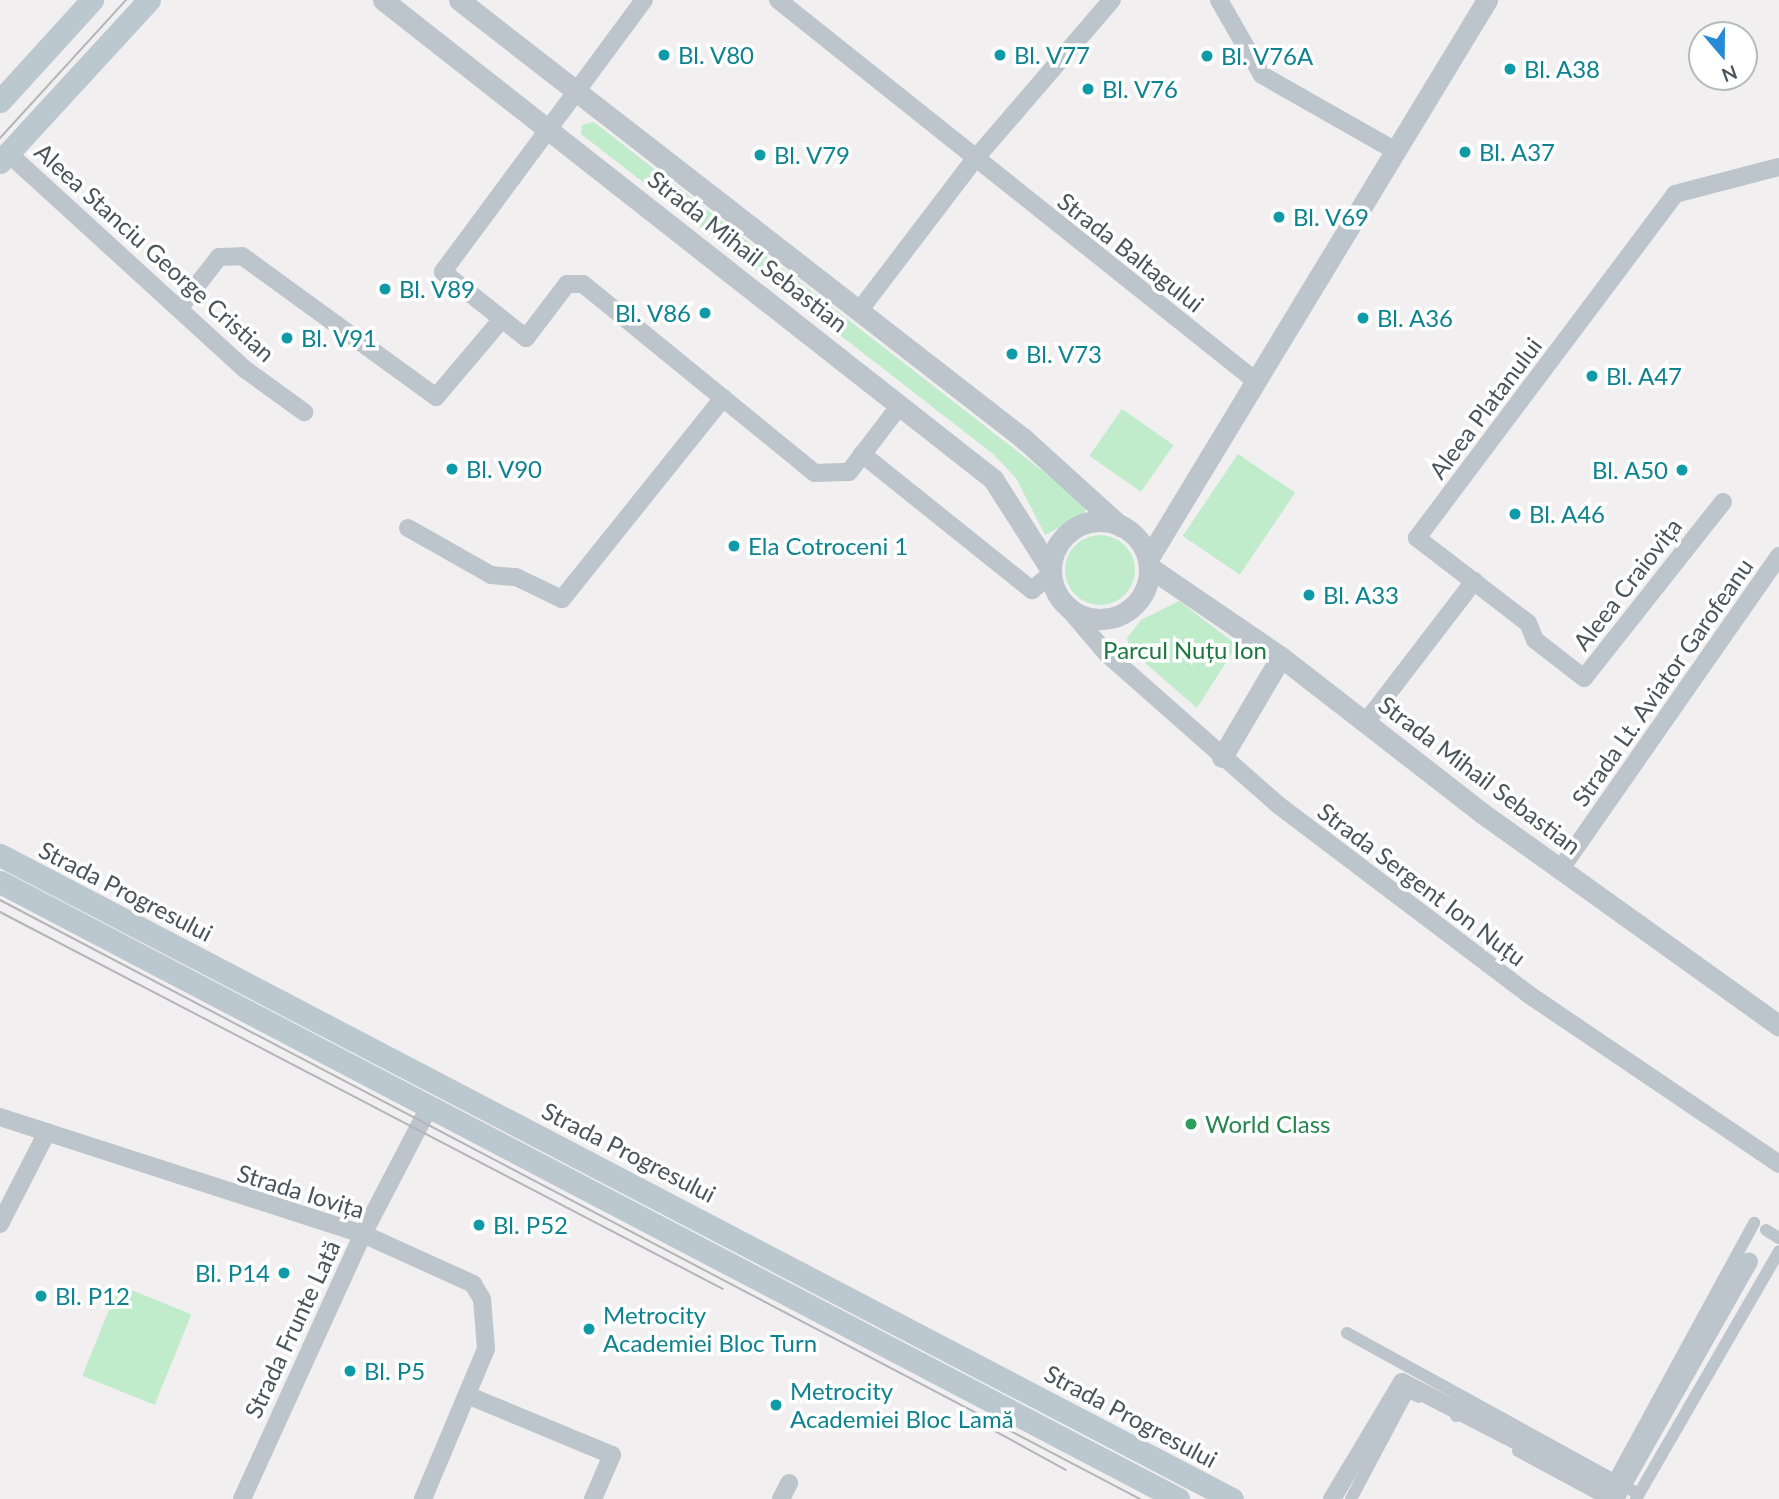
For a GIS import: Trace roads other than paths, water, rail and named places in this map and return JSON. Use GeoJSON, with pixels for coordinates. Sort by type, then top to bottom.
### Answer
{"type":"FeatureCollection","features":[{"type":"Feature","properties":{"kind":"main road"},"geometry":{"type":"LineString","coordinates":[[0,101],[92,0]]}},
{"type":"Feature","properties":{"kind":"main road"},"geometry":{"type":"LineString","coordinates":[[4,158],[149,0]]}},
{"type":"Feature","properties":{"kind":"main road","name":"Strada Progresului"},"geometry":{"type":"LineString","coordinates":[[0,855],[1232,1499]]}},
{"type":"Feature","properties":{"kind":"main road","name":"Strada Progresului"},"geometry":{"type":"LineString","coordinates":[[0,882],[1178,1499]]}},
{"type":"Feature","properties":{"kind":"main road"},"geometry":{"type":"LineString","coordinates":[[429,1107],[441,1084]]}},
{"type":"Feature","properties":{"kind":"main road"},"geometry":{"type":"LineString","coordinates":[[1106,1461],[1118,1440]]}},
{"type":"Feature","properties":{"kind":"street","name":"Strada Mihail Sebastian"},"geometry":{"type":"LineString","coordinates":[[383,0],[549,126],[1002,488],[1051,572]]}},
{"type":"Feature","properties":{"kind":"street","name":"Strada Mihail Sebastian"},"geometry":{"type":"LineString","coordinates":[[460,0],[1024,439],[1126,529]]}},
{"type":"Feature","properties":{"kind":"street"},"geometry":{"type":"LineString","coordinates":[[644,0],[443,272],[526,338],[567,285],[583,284],[815,473],[849,472],[900,405]]}},
{"type":"Feature","properties":{"kind":"street","name":"Strada Baltagului"},"geometry":{"type":"LineString","coordinates":[[778,0],[1258,382]]}},
{"type":"Feature","properties":{"kind":"street"},"geometry":{"type":"LineString","coordinates":[[1219,0],[1262,75],[1396,151]]}},
{"type":"Feature","properties":{"kind":"street"},"geometry":{"type":"LineString","coordinates":[[1051,572],[1066,606],[1094,619],[1125,613],[1146,590],[1148,563],[1487,0]]}},
{"type":"Feature","properties":{"kind":"street"},"geometry":{"type":"LineString","coordinates":[[859,311],[1099,3]]}},
{"type":"Feature","properties":{"kind":"street","name":"Aleea Stanciu George Cristian"},"geometry":{"type":"LineString","coordinates":[[4,158],[181,306],[246,370],[304,412]]}},
{"type":"Feature","properties":{"kind":"street","name":"Aleea Platanului"},"geometry":{"type":"LineString","coordinates":[[1474,581],[1418,538],[1675,194],[1779,167]]}},
{"type":"Feature","properties":{"kind":"street"},"geometry":{"type":"LineString","coordinates":[[181,306],[219,257],[242,256],[436,397],[502,319]]}},
{"type":"Feature","properties":{"kind":"street"},"geometry":{"type":"LineString","coordinates":[[408,528],[491,575],[516,577],[562,599],[723,398]]}},
{"type":"Feature","properties":{"kind":"street"},"geometry":{"type":"LineString","coordinates":[[862,454],[1032,590],[1051,572],[1058,547],[1074,529],[1104,522],[1126,529],[1170,526]]}},
{"type":"Feature","properties":{"kind":"street","name":"Aleea Craiovița"},"geometry":{"type":"LineString","coordinates":[[1474,581],[1584,678],[1723,502]]}},
{"type":"Feature","properties":{"kind":"street"},"geometry":{"type":"LineString","coordinates":[[1126,529],[1148,563]]}},
{"type":"Feature","properties":{"kind":"street","name":"Strada Lt. Aviator Garofeanu"},"geometry":{"type":"LineString","coordinates":[[1560,870],[1779,556]]}},
{"type":"Feature","properties":{"kind":"street","name":"Strada Mihail Sebastian"},"geometry":{"type":"LineString","coordinates":[[1148,563],[1281,657],[1560,870],[1779,1026]]}},
{"type":"Feature","properties":{"kind":"street"},"geometry":{"type":"LineString","coordinates":[[1366,722],[1474,581]]}},
{"type":"Feature","properties":{"kind":"street","name":"Strada Sergent Ion Nuțu"},"geometry":{"type":"LineString","coordinates":[[1066,606],[1107,654],[1222,757],[1528,995],[1779,1164]]}},
{"type":"Feature","properties":{"kind":"street"},"geometry":{"type":"LineString","coordinates":[[1222,757],[1281,657]]}},
{"type":"Feature","properties":{"kind":"street","name":"Strada Frunte Lată"},"geometry":{"type":"LineString","coordinates":[[242,1499],[363,1234],[429,1107]]}},
{"type":"Feature","properties":{"kind":"street","name":"Strada Iovița"},"geometry":{"type":"LineString","coordinates":[[0,1117],[363,1234],[473,1284],[482,1299],[486,1349],[422,1499]]}},
{"type":"Feature","properties":{"kind":"street"},"geometry":{"type":"LineString","coordinates":[[0,1224],[47,1132]]}},
{"type":"Feature","properties":{"kind":"street"},"geometry":{"type":"LineString","coordinates":[[1614,1480],[1760,1227],[1779,1238]]}},
{"type":"Feature","properties":{"kind":"street"},"geometry":{"type":"LineString","coordinates":[[1347,1333],[1637,1495],[1779,1251]]}},
{"type":"Feature","properties":{"kind":"street"},"geometry":{"type":"LineString","coordinates":[[1332,1499],[1402,1382],[1618,1493],[1749,1261]]}},
{"type":"Feature","properties":{"kind":"street"},"geometry":{"type":"LineString","coordinates":[[1351,1499],[1408,1392],[1607,1499]]}},
{"type":"Feature","properties":{"kind":"street"},"geometry":{"type":"LineString","coordinates":[[467,1395],[612,1455],[593,1499]]}},
{"type":"Feature","properties":{"kind":"street"},"geometry":{"type":"LineString","coordinates":[[1456,1417],[1465,1398]]}},
{"type":"Feature","properties":{"kind":"tram line"},"geometry":{"type":"LineString","coordinates":[[0,138],[126,0]]}},
{"type":"Feature","properties":{"kind":"tram line"},"geometry":{"type":"LineString","coordinates":[[0,900],[1140,1499]]}},
{"type":"Feature","properties":{"kind":"tram line"},"geometry":{"type":"LineString","coordinates":[[0,912],[723,1289]]}},
{"type":"Feature","properties":{"kind":"tram line"},"geometry":{"type":"LineString","coordinates":[[971,1418],[1066,1470]]}},
{"type":"Feature","properties":{"kind":"place","name":"Bl. V80"},"geometry":{"type":"Point","coordinates":[664,55]}},
{"type":"Feature","properties":{"kind":"place","name":"Bl. V77"},"geometry":{"type":"Point","coordinates":[1000,55]}},
{"type":"Feature","properties":{"kind":"place","name":"Bl. V76A"},"geometry":{"type":"Point","coordinates":[1207,56]}},
{"type":"Feature","properties":{"kind":"place","name":"Bl. A38"},"geometry":{"type":"Point","coordinates":[1510,69]}},
{"type":"Feature","properties":{"kind":"place","name":"Bl. V76"},"geometry":{"type":"Point","coordinates":[1088,89]}},
{"type":"Feature","properties":{"kind":"place","name":"Bl. A37"},"geometry":{"type":"Point","coordinates":[1465,152]}},
{"type":"Feature","properties":{"kind":"place","name":"Bl. V79"},"geometry":{"type":"Point","coordinates":[760,155]}},
{"type":"Feature","properties":{"kind":"place","name":"Bl. V69"},"geometry":{"type":"Point","coordinates":[1279,217]}},
{"type":"Feature","properties":{"kind":"place","name":"Bl. V89"},"geometry":{"type":"Point","coordinates":[385,289]}},
{"type":"Feature","properties":{"kind":"place","name":"Bl. V86"},"geometry":{"type":"Point","coordinates":[705,313]}},
{"type":"Feature","properties":{"kind":"place","name":"Bl. A36"},"geometry":{"type":"Point","coordinates":[1363,318]}},
{"type":"Feature","properties":{"kind":"place","name":"Bl. V91"},"geometry":{"type":"Point","coordinates":[287,338]}},
{"type":"Feature","properties":{"kind":"place","name":"Bl. V73"},"geometry":{"type":"Point","coordinates":[1012,354]}},
{"type":"Feature","properties":{"kind":"place","name":"Bl. A47"},"geometry":{"type":"Point","coordinates":[1592,376]}},
{"type":"Feature","properties":{"kind":"place","name":"Bl. V90"},"geometry":{"type":"Point","coordinates":[452,469]}},
{"type":"Feature","properties":{"kind":"place","name":"Bl. A50"},"geometry":{"type":"Point","coordinates":[1682,470]}},
{"type":"Feature","properties":{"kind":"place","name":"Bl. A46"},"geometry":{"type":"Point","coordinates":[1515,514]}},
{"type":"Feature","properties":{"kind":"place","name":"Ela Cotroceni 1"},"geometry":{"type":"Point","coordinates":[734,546]}},
{"type":"Feature","properties":{"kind":"place","name":"Bl. A33"},"geometry":{"type":"Point","coordinates":[1309,595]}},
{"type":"Feature","properties":{"kind":"place","name":"World Class"},"geometry":{"type":"Point","coordinates":[1191,1124]}},
{"type":"Feature","properties":{"kind":"place","name":"Bl. P52"},"geometry":{"type":"Point","coordinates":[479,1225]}},
{"type":"Feature","properties":{"kind":"place","name":"Bl. P14"},"geometry":{"type":"Point","coordinates":[284,1273]}},
{"type":"Feature","properties":{"kind":"place","name":"Bl. P12"},"geometry":{"type":"Point","coordinates":[41,1296]}},
{"type":"Feature","properties":{"kind":"place","name":"Metrocity Academiei Bloc Turn"},"geometry":{"type":"Point","coordinates":[589,1329]}},
{"type":"Feature","properties":{"kind":"place","name":"Bl. P5"},"geometry":{"type":"Point","coordinates":[350,1371]}},
{"type":"Feature","properties":{"kind":"place","name":"Metrocity Academiei Bloc Lamă"},"geometry":{"type":"Point","coordinates":[776,1405]}},
{"type":"Feature","properties":{"kind":"park label","name":"Parcul Nuțu Ion"},"geometry":{"type":"Point","coordinates":[1185,650]}}]}
